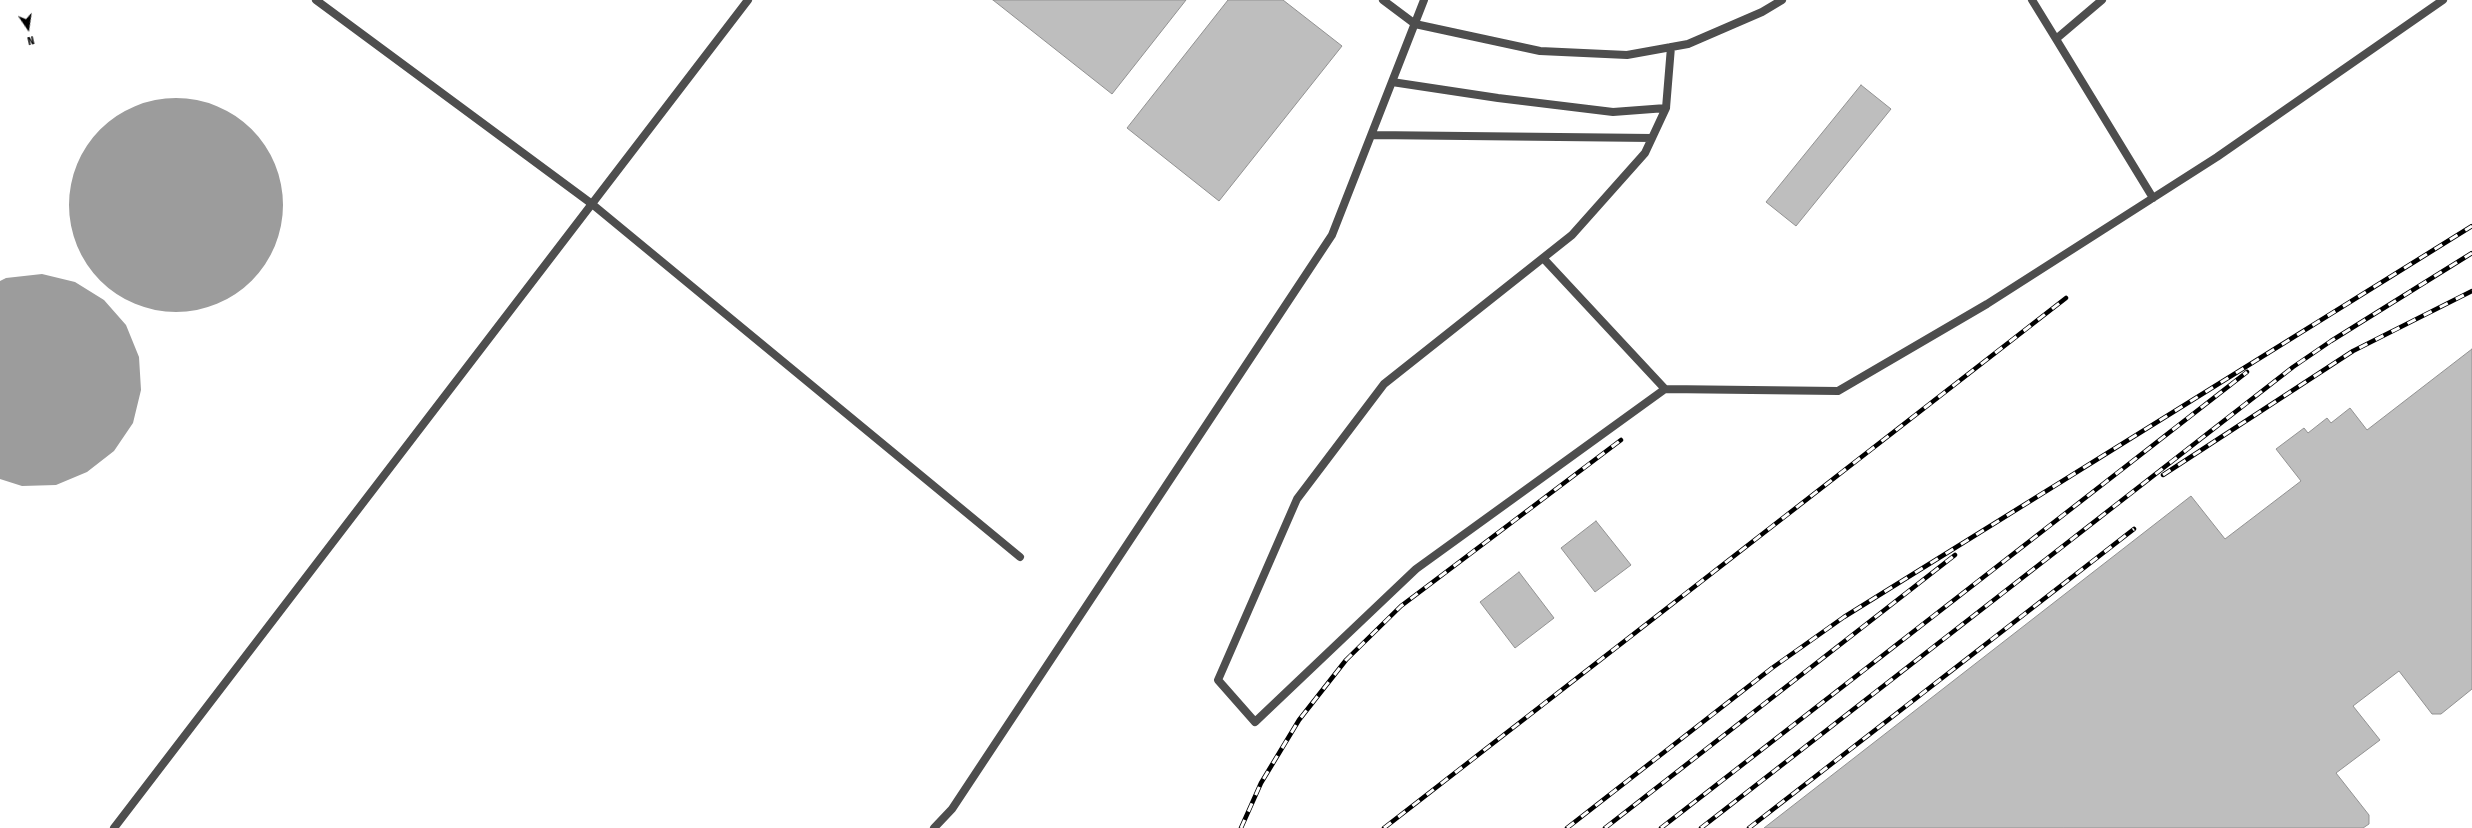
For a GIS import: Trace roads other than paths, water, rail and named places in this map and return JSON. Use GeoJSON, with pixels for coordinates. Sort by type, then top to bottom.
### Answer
{"type":"FeatureCollection","features":[{"type":"Feature","properties":{"kind":"lane"},"geometry":{"type":"LineString","coordinates":[[316,0],[592,204],[1020,556]]}},
{"type":"Feature","properties":{"kind":"lane"},"geometry":{"type":"LineString","coordinates":[[114,828],[748,0]]}},
{"type":"Feature","properties":{"kind":"lane"},"geometry":{"type":"LineString","coordinates":[[1383,0],[1415,24],[1540,51],[1627,55],[1688,44],[1762,12],[1782,0]]}},
{"type":"Feature","properties":{"kind":"lane"},"geometry":{"type":"LineString","coordinates":[[934,828],[952,809],[1332,235],[1424,0]]}},
{"type":"Feature","properties":{"kind":"lane"},"geometry":{"type":"LineString","coordinates":[[2032,0],[2153,198]]}},
{"type":"Feature","properties":{"kind":"lane"},"geometry":{"type":"LineString","coordinates":[[2056,39],[2102,0]]}},
{"type":"Feature","properties":{"kind":"lane"},"geometry":{"type":"LineString","coordinates":[[1671,47],[1666,108],[1645,153],[1572,235],[1384,384],[1297,499],[1218,680],[1254,722],[1416,569],[1665,389],[1838,391],[1987,304],[2217,158],[2443,0]]}},
{"type":"Feature","properties":{"kind":"lane"},"geometry":{"type":"LineString","coordinates":[[1392,82],[1498,98],[1613,112],[1666,108]]}},
{"type":"Feature","properties":{"kind":"lane"},"geometry":{"type":"LineString","coordinates":[[1372,135],[1652,138]]}},
{"type":"Feature","properties":{"kind":"lane"},"geometry":{"type":"LineString","coordinates":[[1543,258],[1665,389]]}},
{"type":"Feature","properties":{"kind":"railway"},"geometry":{"type":"LineString","coordinates":[[1567,828],[1772,668],[1844,617],[2472,226]]}},
{"type":"Feature","properties":{"kind":"railway"},"geometry":{"type":"LineString","coordinates":[[1701,828],[2293,367],[2331,341],[2472,253]]}},
{"type":"Feature","properties":{"kind":"railway"},"geometry":{"type":"LineString","coordinates":[[2163,475],[2353,351],[2472,291]]}},
{"type":"Feature","properties":{"kind":"railway"},"geometry":{"type":"LineString","coordinates":[[1384,828],[2066,298]]}},
{"type":"Feature","properties":{"kind":"railway"},"geometry":{"type":"LineString","coordinates":[[1661,828],[2247,372]]}},
{"type":"Feature","properties":{"kind":"railway"},"geometry":{"type":"LineString","coordinates":[[1241,828],[1261,783],[1299,720],[1346,660],[1401,606],[1621,440]]}},
{"type":"Feature","properties":{"kind":"railway"},"geometry":{"type":"LineString","coordinates":[[1749,828],[2134,529]]}},
{"type":"Feature","properties":{"kind":"railway"},"geometry":{"type":"LineString","coordinates":[[1605,828],[1955,555]]}}]}
